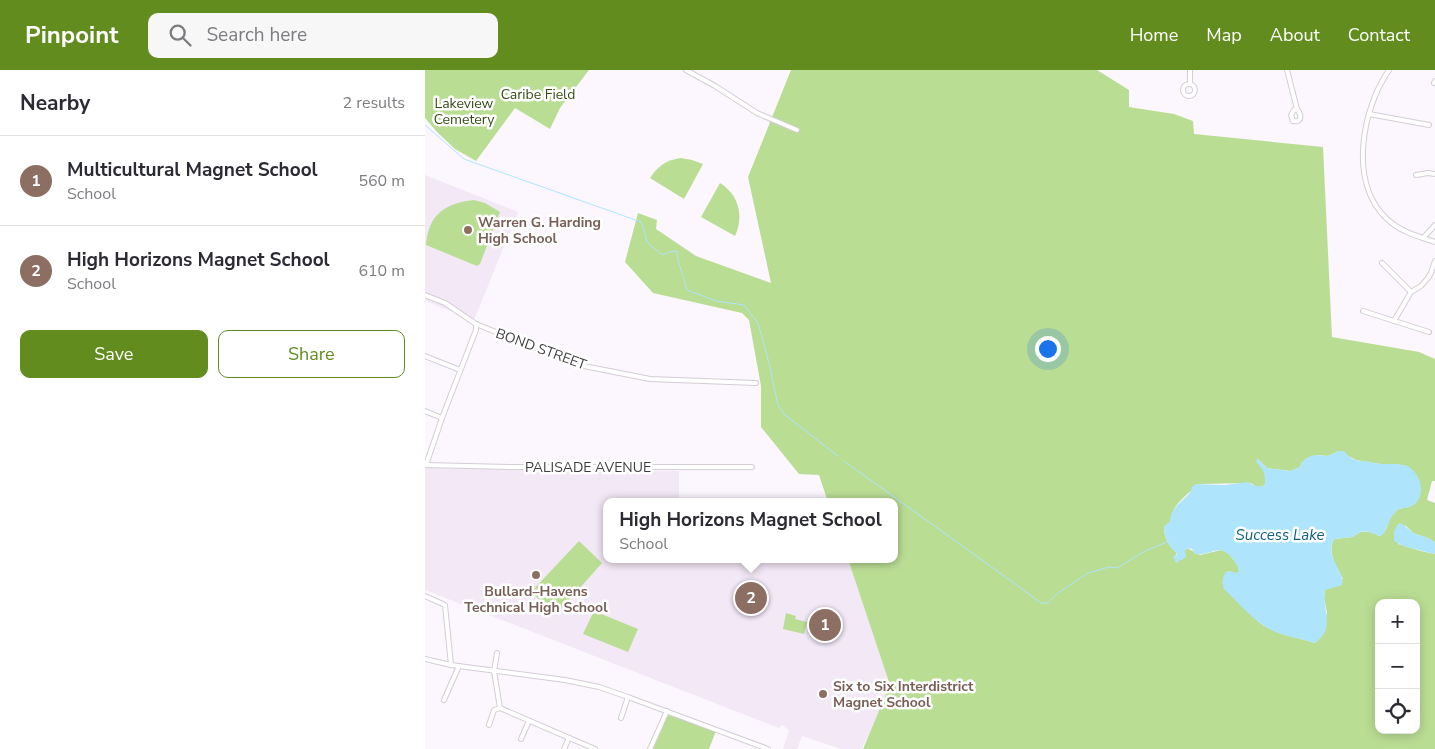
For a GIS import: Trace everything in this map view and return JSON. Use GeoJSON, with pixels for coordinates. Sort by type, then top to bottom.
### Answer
{"type":"FeatureCollection","features":[{"type":"Feature","properties":{"kind":"street"},"geometry":{"type":"LineString","coordinates":[[686,70],[715,86],[757,114],[797,130]]}},
{"type":"Feature","properties":{"kind":"street"},"geometry":{"type":"LineString","coordinates":[[1190,70],[1190,84]]}},
{"type":"Feature","properties":{"kind":"street"},"geometry":{"type":"LineString","coordinates":[[1287,70],[1297,109]]}},
{"type":"Feature","properties":{"kind":"street"},"geometry":{"type":"LineString","coordinates":[[1389,70],[1377,90],[1369,114],[1362,158],[1364,172],[1371,196],[1380,212],[1395,226],[1411,235],[1435,242]]}},
{"type":"Feature","properties":{"kind":"street"},"geometry":{"type":"LineString","coordinates":[[1369,114],[1429,125]]}},
{"type":"Feature","properties":{"kind":"street"},"geometry":{"type":"LineString","coordinates":[[1415,175],[1435,174]]}},
{"type":"Feature","properties":{"kind":"street"},"geometry":{"type":"LineString","coordinates":[[1423,238],[1435,225]]}},
{"type":"Feature","properties":{"kind":"street"},"geometry":{"type":"LineString","coordinates":[[1394,321],[1411,292],[1421,286],[1428,278],[1435,261]]}},
{"type":"Feature","properties":{"kind":"street"},"geometry":{"type":"LineString","coordinates":[[1382,263],[1411,292]]}},
{"type":"Feature","properties":{"kind":"street","name":"BOND STREET"},"geometry":{"type":"LineString","coordinates":[[425,295],[445,303],[476,324],[584,366],[649,379],[755,382]]}},
{"type":"Feature","properties":{"kind":"street"},"geometry":{"type":"LineString","coordinates":[[1363,311],[1429,332]]}},
{"type":"Feature","properties":{"kind":"street"},"geometry":{"type":"LineString","coordinates":[[426,465],[441,418],[461,370],[476,324]]}},
{"type":"Feature","properties":{"kind":"street"},"geometry":{"type":"LineString","coordinates":[[425,356],[461,370]]}},
{"type":"Feature","properties":{"kind":"street"},"geometry":{"type":"LineString","coordinates":[[425,411],[441,418]]}},
{"type":"Feature","properties":{"kind":"street","name":"PALISADE AVENUE"},"geometry":{"type":"LineString","coordinates":[[426,465],[752,467]]}},
{"type":"Feature","properties":{"kind":"street"},"geometry":{"type":"LineString","coordinates":[[425,596],[445,605],[451,665]]}},
{"type":"Feature","properties":{"kind":"street"},"geometry":{"type":"LineString","coordinates":[[497,653],[494,671],[500,708]]}},
{"type":"Feature","properties":{"kind":"street"},"geometry":{"type":"LineString","coordinates":[[425,659],[451,665],[565,680],[599,687],[628,696],[768,749]]}},
{"type":"Feature","properties":{"kind":"street"},"geometry":{"type":"LineString","coordinates":[[444,700],[459,666]]}},
{"type":"Feature","properties":{"kind":"street"},"geometry":{"type":"LineString","coordinates":[[621,718],[628,696]]}},
{"type":"Feature","properties":{"kind":"street"},"geometry":{"type":"LineString","coordinates":[[489,725],[494,710],[500,708],[595,749]]}},
{"type":"Feature","properties":{"kind":"street"},"geometry":{"type":"LineString","coordinates":[[650,749],[667,711]]}},
{"type":"Feature","properties":{"kind":"street"},"geometry":{"type":"LineString","coordinates":[[521,739],[529,721]]}},
{"type":"Feature","properties":{"kind":"street"},"geometry":{"type":"LineString","coordinates":[[564,749],[569,738]]}},
{"type":"Feature","properties":{"kind":"shaded area","name":"Warren G. Harding High School"},"geometry":{"type":"Polygon","coordinates":[[[425,175],[518,212],[474,320],[425,301],[425,175]]]}},
{"type":"Feature","properties":{"kind":"shaded area"},"geometry":{"type":"Polygon","coordinates":[[[425,467],[450,469],[679,471],[679,498],[603,498],[603,563],[853,563],[894,687],[861,749],[841,749],[802,736],[797,749],[783,749],[789,730],[782,725],[779,728],[425,590],[425,467]]]}},
{"type":"Feature","properties":{"kind":"green space"},"geometry":{"type":"Polygon","coordinates":[[[425,70],[589,70],[560,108],[550,129],[515,108],[476,161],[455,149],[425,118],[425,70]]]}},
{"type":"Feature","properties":{"kind":"green space"},"geometry":{"type":"Polygon","coordinates":[[[791,70],[1097,70],[1129,90],[1129,107],[1174,114],[1193,121],[1194,134],[1323,147],[1332,337],[1419,352],[1435,359],[1435,481],[1432,481],[1427,500],[1435,503],[1435,543],[1430,539],[1413,533],[1405,525],[1398,544],[1435,554],[1435,749],[863,749],[890,685],[849,563],[898,563],[898,498],[827,498],[819,475],[799,474],[761,427],[761,386],[749,320],[742,313],[653,293],[625,262],[638,213],[657,220],[656,229],[696,256],[771,283],[748,177],[791,70]],[[1339,451],[1328,456],[1316,455],[1302,462],[1300,467],[1291,471],[1267,468],[1258,459],[1265,473],[1265,484],[1263,486],[1255,486],[1251,483],[1199,484],[1177,505],[1171,521],[1164,527],[1167,542],[1177,553],[1175,556],[1176,563],[1183,559],[1187,548],[1200,555],[1221,550],[1227,552],[1238,565],[1239,572],[1237,573],[1256,619],[1276,632],[1315,643],[1327,613],[1324,598],[1325,590],[1343,579],[1332,554],[1331,549],[1334,539],[1353,537],[1356,534],[1366,532],[1379,536],[1384,532],[1392,515],[1398,509],[1409,507],[1407,466],[1356,460],[1339,451]]]}},
{"type":"Feature","properties":{"kind":"green space"},"geometry":{"type":"Polygon","coordinates":[[[681,158],[703,164],[684,199],[650,178],[663,164],[681,158]]]}},
{"type":"Feature","properties":{"kind":"green space"},"geometry":{"type":"Polygon","coordinates":[[[720,183],[732,194],[738,206],[739,221],[735,236],[701,217],[720,183]]]}},
{"type":"Feature","properties":{"kind":"green space"},"geometry":{"type":"Polygon","coordinates":[[[474,200],[485,203],[500,212],[480,264],[477,266],[426,245],[430,226],[440,212],[455,204],[474,200]]]}},
{"type":"Feature","properties":{"kind":"green space"},"geometry":{"type":"Polygon","coordinates":[[[579,541],[602,563],[556,615],[531,592],[579,541]]]}},
{"type":"Feature","properties":{"kind":"green space"},"geometry":{"type":"Polygon","coordinates":[[[594,611],[638,629],[628,652],[583,634],[594,611]]]}},
{"type":"Feature","properties":{"kind":"green space"},"geometry":{"type":"Polygon","coordinates":[[[786,613],[796,616],[795,619],[807,622],[804,634],[783,629],[786,613]]]}},
{"type":"Feature","properties":{"kind":"green space"},"geometry":{"type":"Polygon","coordinates":[[[669,715],[716,731],[709,749],[653,749],[669,715]]]}},
{"type":"Feature","properties":{"kind":"water","name":"Success Lake"},"geometry":{"type":"Polygon","coordinates":[[[1344,451],[1351,458],[1358,461],[1407,466],[1412,469],[1418,478],[1421,494],[1414,505],[1396,511],[1381,536],[1364,531],[1353,537],[1334,539],[1331,552],[1341,574],[1342,585],[1325,590],[1327,624],[1322,637],[1315,643],[1273,631],[1250,615],[1224,589],[1223,580],[1226,572],[1239,572],[1236,563],[1227,553],[1219,550],[1195,554],[1192,549],[1187,548],[1185,550],[1186,557],[1176,563],[1173,556],[1177,555],[1177,553],[1167,542],[1164,527],[1170,521],[1174,510],[1196,484],[1225,485],[1248,482],[1255,486],[1263,486],[1265,484],[1264,475],[1263,470],[1257,463],[1256,460],[1258,459],[1267,468],[1290,471],[1300,467],[1302,462],[1308,457],[1316,455],[1328,456],[1344,451]]]}},
{"type":"Feature","properties":{"kind":"water"},"geometry":{"type":"Polygon","coordinates":[[[1401,523],[1413,533],[1430,539],[1435,543],[1435,554],[1403,546],[1394,541],[1394,532],[1398,524],[1401,523]]]}},
{"type":"Feature","properties":{"kind":"waterway"},"geometry":{"type":"LineString","coordinates":[[425,125],[464,159],[641,222],[647,242],[662,255],[677,251],[687,290],[716,301],[744,305],[758,323],[778,405],[785,415],[838,456]]}},
{"type":"Feature","properties":{"kind":"waterway"},"geometry":{"type":"LineString","coordinates":[[844,461],[895,498]]}},
{"type":"Feature","properties":{"kind":"waterway"},"geometry":{"type":"LineString","coordinates":[[898,500],[1041,603],[1048,603],[1058,593],[1088,573],[1109,567],[1117,568],[1145,551],[1167,542]]}},
{"type":"Feature","properties":{"kind":"place","name":"Warren G. Harding High School"},"geometry":{"type":"Point","coordinates":[468,230]}},
{"type":"Feature","properties":{"kind":"place","name":"Bullard–Havens Technical High School"},"geometry":{"type":"Point","coordinates":[536,575]}},
{"type":"Feature","properties":{"kind":"place","name":"High Horizons Magnet School"},"geometry":{"type":"Point","coordinates":[751,598]}},
{"type":"Feature","properties":{"kind":"place","name":"Multicultural Magnet School"},"geometry":{"type":"Point","coordinates":[825,625]}},
{"type":"Feature","properties":{"kind":"place","name":"Six to Six Interdistrict Magnet School"},"geometry":{"type":"Point","coordinates":[823,694]}},
{"type":"Feature","properties":{"kind":"park label","name":"Caribe Field"},"geometry":{"type":"Point","coordinates":[538,94]}},
{"type":"Feature","properties":{"kind":"park label","name":"Lakeview Cemetery"},"geometry":{"type":"Point","coordinates":[464,112]}}]}
